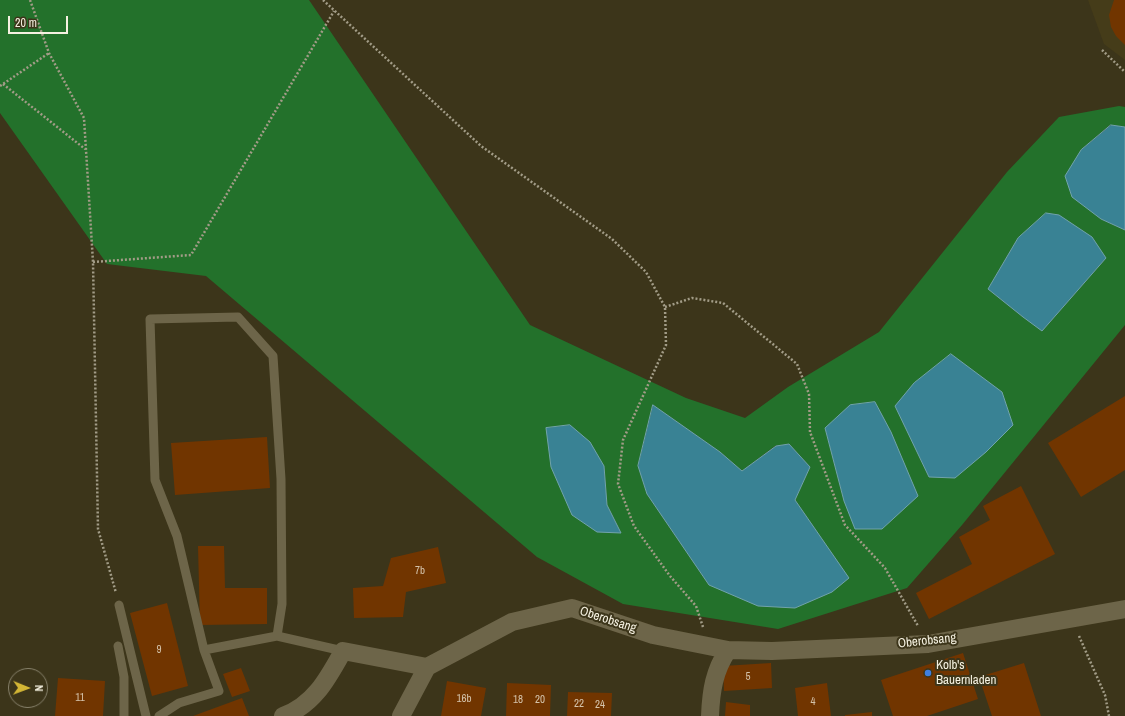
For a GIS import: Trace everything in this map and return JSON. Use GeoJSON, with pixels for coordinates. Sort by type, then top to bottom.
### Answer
{"type":"FeatureCollection","features":[{"type":"Feature","properties":{"kind":"street","name":"Oberobsang"},"geometry":{"type":"LineString","coordinates":[[426,667],[512,622],[572,608],[653,635],[728,650],[772,651],[928,644],[1125,609]]}},
{"type":"Feature","properties":{"kind":"street"},"geometry":{"type":"LineString","coordinates":[[710,716],[711,693],[714,679],[718,665],[728,650]]}},
{"type":"Feature","properties":{"kind":"street"},"geometry":{"type":"LineString","coordinates":[[284,716],[297,711],[314,697],[330,675],[343,651],[426,667],[402,716]]}},
{"type":"Feature","properties":{"kind":"lane"},"geometry":{"type":"LineString","coordinates":[[159,716],[179,703],[219,692],[204,650],[177,536],[155,480],[150,319],[238,316],[273,356],[281,479],[282,604],[277,636]]}},
{"type":"Feature","properties":{"kind":"lane"},"geometry":{"type":"LineString","coordinates":[[119,605],[146,716]]}},
{"type":"Feature","properties":{"kind":"lane"},"geometry":{"type":"LineString","coordinates":[[204,650],[277,636],[343,651]]}},
{"type":"Feature","properties":{"kind":"lane"},"geometry":{"type":"LineString","coordinates":[[118,646],[124,677],[124,716]]}},
{"type":"Feature","properties":{"kind":"path"},"geometry":{"type":"LineString","coordinates":[[30,0],[49,53],[84,118],[93,262],[98,529],[119,605]]}},
{"type":"Feature","properties":{"kind":"path"},"geometry":{"type":"LineString","coordinates":[[323,0],[481,146],[612,239],[646,272],[665,306],[666,345],[623,440],[618,484],[634,526],[670,576],[696,606],[703,627],[728,650]]}},
{"type":"Feature","properties":{"kind":"path"},"geometry":{"type":"LineString","coordinates":[[93,262],[191,255],[334,11]]}},
{"type":"Feature","properties":{"kind":"path"},"geometry":{"type":"LineString","coordinates":[[1102,50],[1125,72]]}},
{"type":"Feature","properties":{"kind":"path"},"geometry":{"type":"LineString","coordinates":[[49,53],[1,85],[86,149]]}},
{"type":"Feature","properties":{"kind":"path"},"geometry":{"type":"LineString","coordinates":[[665,306],[692,298],[723,303],[797,364],[809,394],[810,432],[845,525],[885,568],[928,644]]}},
{"type":"Feature","properties":{"kind":"path"},"geometry":{"type":"LineString","coordinates":[[1073,618],[1105,695],[1110,716]]}},
{"type":"Feature","properties":{"kind":"shaded area"},"geometry":{"type":"Polygon","coordinates":[[[1088,0],[1125,0],[1125,60],[1104,44],[1088,0]]]}},
{"type":"Feature","properties":{"kind":"green space"},"geometry":{"type":"Polygon","coordinates":[[[0,0],[309,0],[530,325],[686,398],[745,418],[788,387],[879,332],[1007,172],[1059,117],[1119,106],[1125,107],[1125,127],[1110,125],[1081,150],[1101,219],[1125,230],[1125,325],[962,525],[907,588],[778,629],[623,604],[537,557],[206,276],[107,264],[0,113],[0,0]],[[1018,238],[988,289],[1023,317],[1043,330],[1106,258],[1018,238]],[[951,354],[916,449],[929,477],[951,354]],[[653,405],[638,466],[647,494],[709,585],[848,578],[795,500],[810,467],[789,444],[775,446],[742,471],[720,452],[653,405]],[[546,428],[621,533],[607,505],[604,466],[546,428]],[[825,428],[844,501],[891,432],[825,428]]]}},
{"type":"Feature","properties":{"kind":"water"},"geometry":{"type":"Polygon","coordinates":[[[1111,125],[1125,127],[1125,230],[1101,219],[1072,197],[1065,176],[1081,150],[1111,125]]]}},
{"type":"Feature","properties":{"kind":"water"},"geometry":{"type":"Polygon","coordinates":[[[1046,213],[1059,215],[1092,237],[1106,258],[1042,331],[988,289],[1018,238],[1046,213]]]}},
{"type":"Feature","properties":{"kind":"water"},"geometry":{"type":"Polygon","coordinates":[[[951,354],[1002,392],[1013,425],[986,452],[955,478],[929,477],[895,406],[914,383],[951,354]]]}},
{"type":"Feature","properties":{"kind":"water"},"geometry":{"type":"Polygon","coordinates":[[[875,402],[891,432],[918,496],[882,529],[855,529],[844,501],[825,428],[850,405],[875,402]]]}},
{"type":"Feature","properties":{"kind":"water"},"geometry":{"type":"Polygon","coordinates":[[[653,405],[720,452],[742,471],[776,446],[789,444],[810,467],[795,500],[849,578],[832,592],[795,608],[758,606],[709,585],[647,494],[638,466],[653,405]]]}},
{"type":"Feature","properties":{"kind":"water"},"geometry":{"type":"Polygon","coordinates":[[[570,425],[590,442],[604,466],[607,505],[621,533],[597,532],[572,515],[551,467],[546,428],[570,425]]]}},
{"type":"Feature","properties":{"kind":"building"},"geometry":{"type":"Polygon","coordinates":[[[1114,0],[1125,0],[1125,45],[1116,36],[1111,27],[1109,15],[1114,0]]]}},
{"type":"Feature","properties":{"kind":"building"},"geometry":{"type":"Polygon","coordinates":[[[1125,396],[1125,470],[1081,497],[1048,443],[1125,396]]]}},
{"type":"Feature","properties":{"kind":"building"},"geometry":{"type":"Polygon","coordinates":[[[267,437],[270,488],[175,495],[171,443],[267,437]]]}},
{"type":"Feature","properties":{"kind":"building"},"geometry":{"type":"Polygon","coordinates":[[[1021,486],[1055,554],[929,619],[916,593],[972,564],[959,537],[990,520],[983,506],[1021,486]]]}},
{"type":"Feature","properties":{"kind":"building"},"geometry":{"type":"Polygon","coordinates":[[[198,546],[224,546],[225,588],[267,588],[267,624],[200,625],[198,546]]]}},
{"type":"Feature","properties":{"kind":"building"},"geometry":{"type":"Polygon","coordinates":[[[438,547],[446,583],[406,592],[403,617],[354,618],[353,588],[383,586],[391,558],[438,547]]]}},
{"type":"Feature","properties":{"kind":"building"},"geometry":{"type":"Polygon","coordinates":[[[167,603],[188,686],[152,696],[130,613],[167,603]]]}},
{"type":"Feature","properties":{"kind":"building"},"geometry":{"type":"Polygon","coordinates":[[[963,653],[978,699],[927,716],[893,716],[881,680],[963,653]]]}},
{"type":"Feature","properties":{"kind":"building"},"geometry":{"type":"Polygon","coordinates":[[[771,663],[772,688],[724,691],[723,666],[771,663]]]}},
{"type":"Feature","properties":{"kind":"building"},"geometry":{"type":"Polygon","coordinates":[[[1024,663],[1041,716],[992,716],[979,677],[1024,663]]]}},
{"type":"Feature","properties":{"kind":"building"},"geometry":{"type":"Polygon","coordinates":[[[241,668],[250,691],[232,697],[223,674],[241,668]]]}},
{"type":"Feature","properties":{"kind":"building"},"geometry":{"type":"Polygon","coordinates":[[[58,678],[105,681],[103,716],[55,716],[58,678]]]}},
{"type":"Feature","properties":{"kind":"building"},"geometry":{"type":"Polygon","coordinates":[[[447,681],[486,688],[481,716],[441,716],[447,681]]]}},
{"type":"Feature","properties":{"kind":"building"},"geometry":{"type":"Polygon","coordinates":[[[507,683],[551,685],[550,716],[506,716],[507,683]]]}},
{"type":"Feature","properties":{"kind":"building"},"geometry":{"type":"Polygon","coordinates":[[[827,683],[831,716],[798,716],[795,688],[827,683]]]}},
{"type":"Feature","properties":{"kind":"building"},"geometry":{"type":"Polygon","coordinates":[[[568,692],[612,693],[611,716],[567,716],[568,692]]]}},
{"type":"Feature","properties":{"kind":"building"},"geometry":{"type":"Polygon","coordinates":[[[242,698],[249,716],[193,716],[242,698]]]}},
{"type":"Feature","properties":{"kind":"building"},"geometry":{"type":"Polygon","coordinates":[[[726,702],[750,705],[750,716],[725,716],[726,702]]]}},
{"type":"Feature","properties":{"kind":"building"},"geometry":{"type":"Polygon","coordinates":[[[872,712],[872,716],[845,716],[845,715],[872,712]]]}},
{"type":"Feature","properties":{"kind":"place","name":"Kolb's Bauernladen"},"geometry":{"type":"Point","coordinates":[928,673]}}]}
